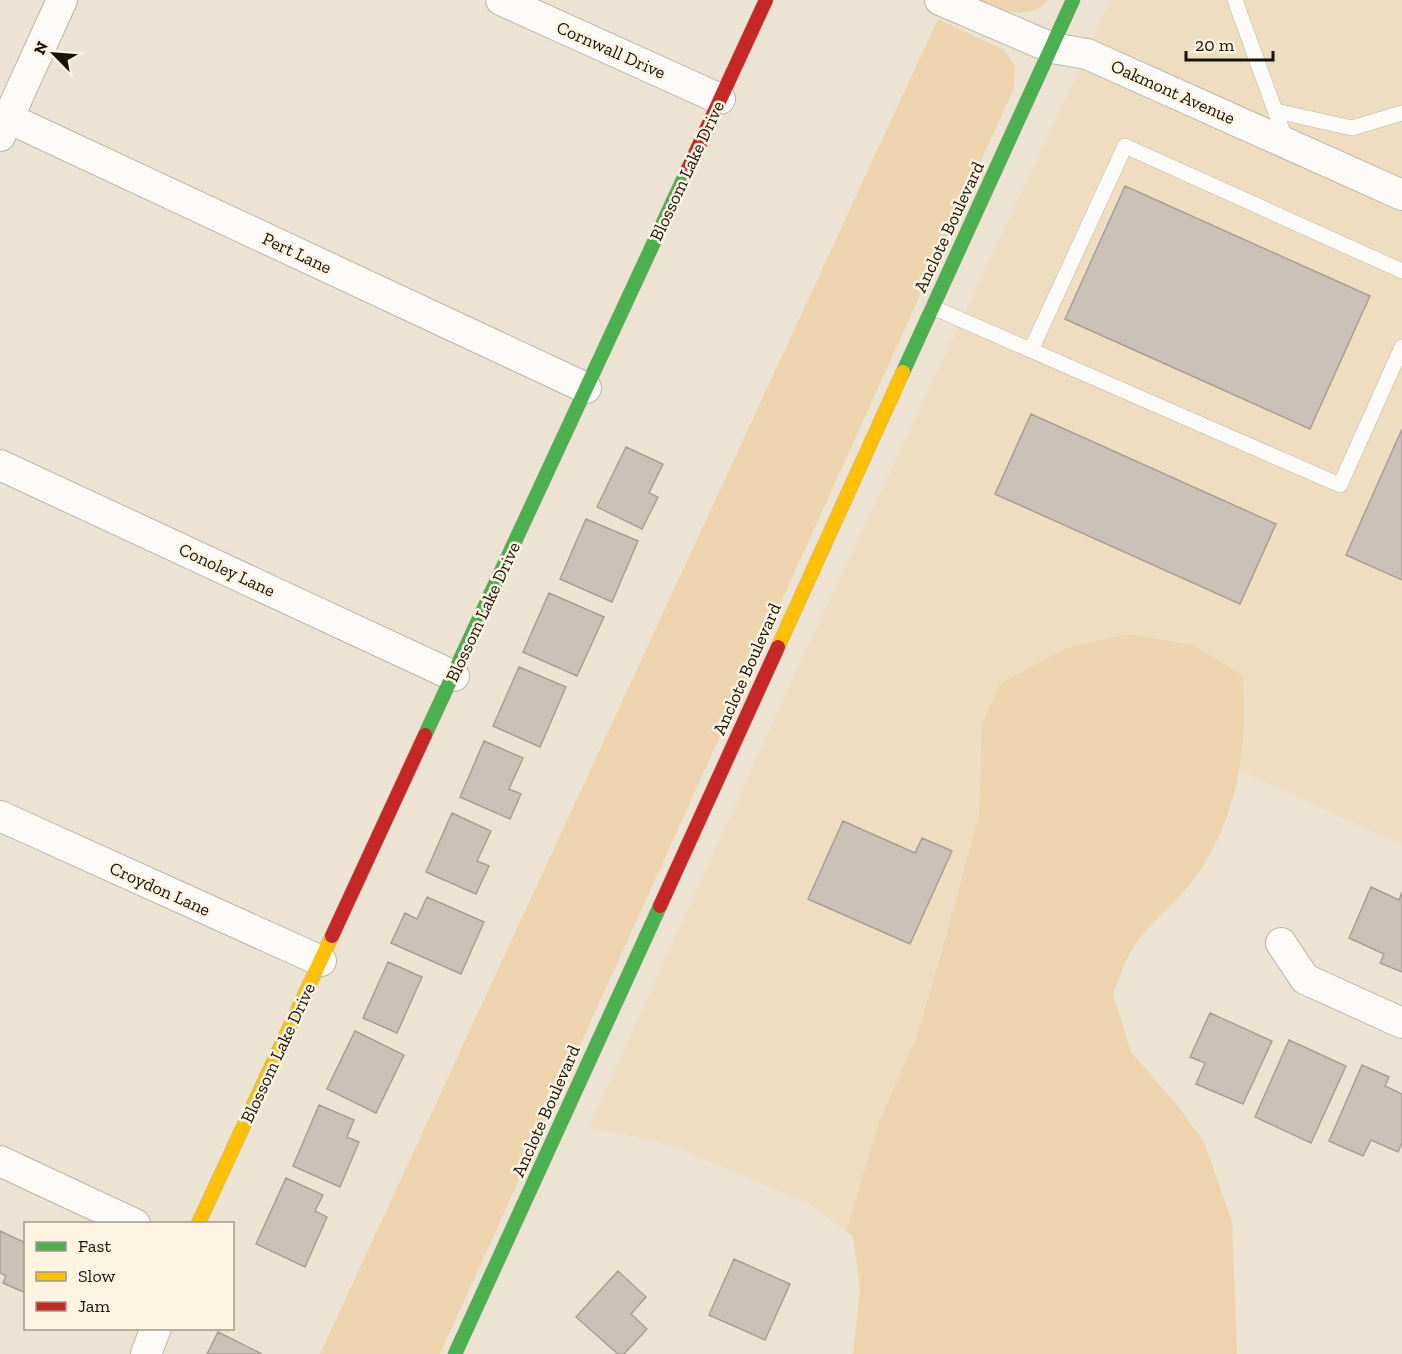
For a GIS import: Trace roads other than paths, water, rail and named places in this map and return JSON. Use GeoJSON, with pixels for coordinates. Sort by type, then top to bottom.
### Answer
{"type":"FeatureCollection","features":[{"type":"Feature","properties":{"kind":"street"},"geometry":{"type":"LineString","coordinates":[[4,127],[62,0]]}},
{"type":"Feature","properties":{"kind":"street","name":"Cornwall Drive"},"geometry":{"type":"LineString","coordinates":[[501,0],[720,99]]}},
{"type":"Feature","properties":{"kind":"street","name":"Blossom Lake Drive"},"geometry":{"type":"LineString","coordinates":[[199,1222],[766,0]]}},
{"type":"Feature","properties":{"kind":"street","name":"Oakmont Avenue"},"geometry":{"type":"LineString","coordinates":[[940,0],[1052,48],[1087,54],[1402,195]]}},
{"type":"Feature","properties":{"kind":"street","name":"Anclote Boulevard"},"geometry":{"type":"LineString","coordinates":[[455,1354],[1073,0]]}},
{"type":"Feature","properties":{"kind":"street","name":"Pert Lane"},"geometry":{"type":"LineString","coordinates":[[4,127],[586,388]]}},
{"type":"Feature","properties":{"kind":"street","name":"Conoley Lane"},"geometry":{"type":"LineString","coordinates":[[0,465],[454,676]]}},
{"type":"Feature","properties":{"kind":"street","name":"Croydon Lane"},"geometry":{"type":"LineString","coordinates":[[0,816],[321,961]]}},
{"type":"Feature","properties":{"kind":"street"},"geometry":{"type":"LineString","coordinates":[[1281,943],[1305,979],[1402,1023]]}},
{"type":"Feature","properties":{"kind":"street"},"geometry":{"type":"LineString","coordinates":[[0,1161],[131,1222]]}},
{"type":"Feature","properties":{"kind":"street"},"geometry":{"type":"LineString","coordinates":[[146,1354],[156,1330]]}},
{"type":"Feature","properties":{"kind":"lane"},"geometry":{"type":"LineString","coordinates":[[1235,0],[1287,144]]}},
{"type":"Feature","properties":{"kind":"lane"},"geometry":{"type":"LineString","coordinates":[[1276,111],[1352,128],[1402,113]]}},
{"type":"Feature","properties":{"kind":"lane"},"geometry":{"type":"LineString","coordinates":[[1031,350],[1125,146],[1402,271]]}},
{"type":"Feature","properties":{"kind":"lane"},"geometry":{"type":"LineString","coordinates":[[932,307],[1340,485],[1402,347]]}}]}
